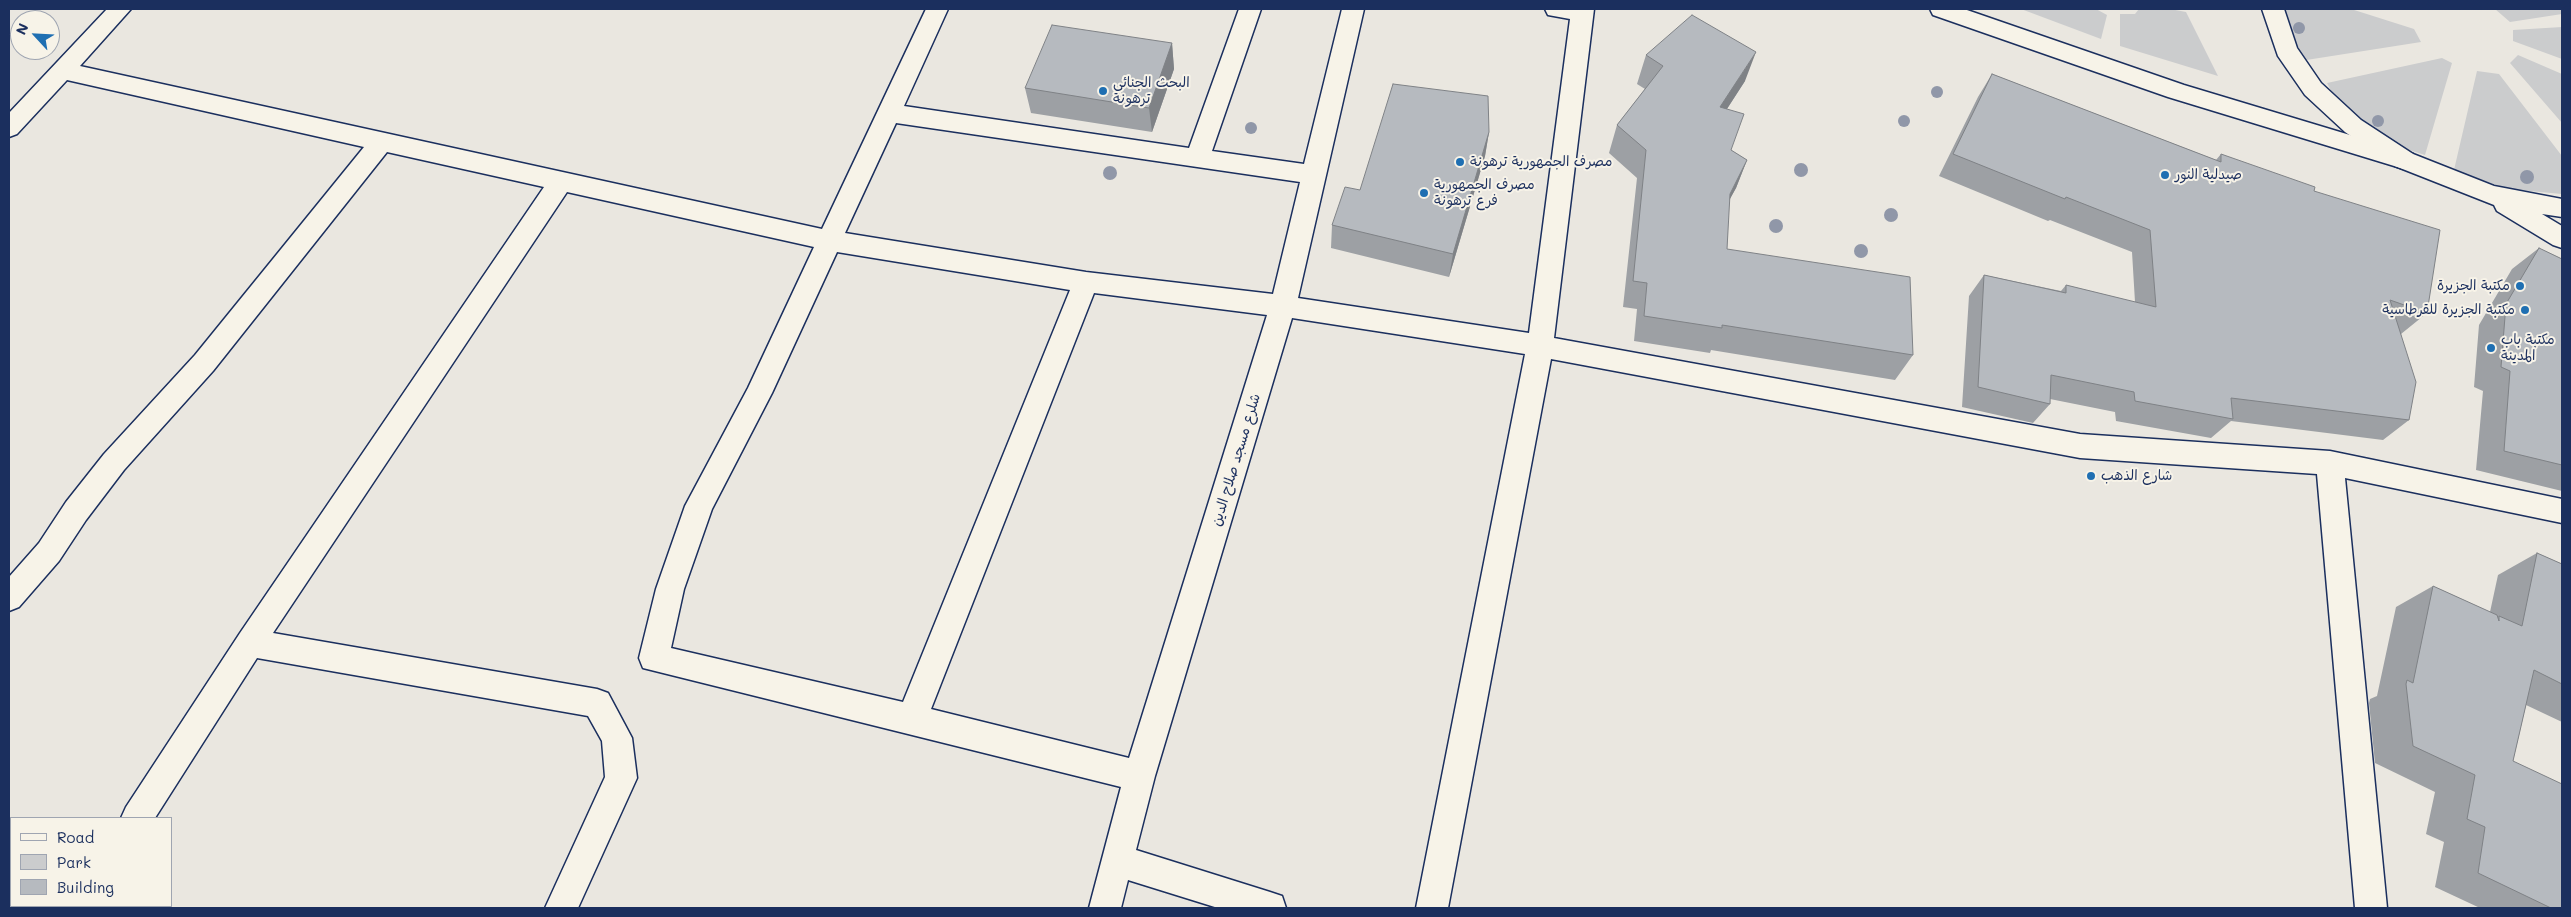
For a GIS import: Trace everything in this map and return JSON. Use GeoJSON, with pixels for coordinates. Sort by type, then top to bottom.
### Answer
{"type":"FeatureCollection","features":[{"type":"Feature","properties":{"kind":"main road"},"geometry":{"type":"LineString","coordinates":[[9,128],[120,9]]}},
{"type":"Feature","properties":{"kind":"main road"},"geometry":{"type":"LineString","coordinates":[[937,9],[759,393],[699,506],[670,590],[654,658],[912,719],[1139,776]]}},
{"type":"Feature","properties":{"kind":"main road"},"geometry":{"type":"LineString","coordinates":[[1198,157],[1250,9]]}},
{"type":"Feature","properties":{"kind":"main road","name":"شلرع مسجد صلاح الدين"},"geometry":{"type":"LineString","coordinates":[[1105,908],[1139,776],[1282,306],[1353,9]]}},
{"type":"Feature","properties":{"kind":"main road"},"geometry":{"type":"LineString","coordinates":[[1941,9],[2176,91],[2404,160],[2492,195],[2562,238]]}},
{"type":"Feature","properties":{"kind":"main road"},"geometry":{"type":"LineString","coordinates":[[2274,9],[2286,50],[2313,89],[2353,126],[2404,160]]}},
{"type":"Feature","properties":{"kind":"main road"},"geometry":{"type":"LineString","coordinates":[[1432,908],[1540,346],[1574,10]]}},
{"type":"Feature","properties":{"kind":"main road"},"geometry":{"type":"LineString","coordinates":[[63,71],[381,143],[831,241],[1086,282],[1282,306],[1540,346],[2080,446],[2330,463],[2559,512]]}},
{"type":"Feature","properties":{"kind":"main road"},"geometry":{"type":"LineString","coordinates":[[889,113],[1314,175]]}},
{"type":"Feature","properties":{"kind":"main road"},"geometry":{"type":"LineString","coordinates":[[9,598],[48,552],[76,511],[114,462],[204,363],[381,143]]}},
{"type":"Feature","properties":{"kind":"main road"},"geometry":{"type":"LineString","coordinates":[[138,817],[250,642],[561,181]]}},
{"type":"Feature","properties":{"kind":"main road"},"geometry":{"type":"LineString","coordinates":[[2492,195],[2562,208]]}},
{"type":"Feature","properties":{"kind":"main road"},"geometry":{"type":"LineString","coordinates":[[912,719],[1086,282]]}},
{"type":"Feature","properties":{"kind":"main road"},"geometry":{"type":"LineString","coordinates":[[2330,463],[2371,908]]}},
{"type":"Feature","properties":{"kind":"main road"},"geometry":{"type":"LineString","coordinates":[[250,642],[597,703],[618,738],[621,778],[561,908]]}},
{"type":"Feature","properties":{"kind":"main road"},"geometry":{"type":"LineString","coordinates":[[1118,861],[1270,908]]}},
{"type":"Feature","properties":{"kind":"green space"},"geometry":{"type":"Polygon","coordinates":[[[2021,9],[2096,9],[2107,15],[2101,39],[2021,9]]]}},
{"type":"Feature","properties":{"kind":"green space"},"geometry":{"type":"Polygon","coordinates":[[[2139,9],[2170,9],[2186,12],[2218,76],[2120,46],[2120,14],[2135,14],[2139,9]]]}},
{"type":"Feature","properties":{"kind":"green space"},"geometry":{"type":"Polygon","coordinates":[[[2274,9],[2351,9],[2414,29],[2421,42],[2300,61],[2276,19],[2274,9]]]}},
{"type":"Feature","properties":{"kind":"green space"},"geometry":{"type":"Polygon","coordinates":[[[2495,9],[2562,9],[2562,14],[2510,22],[2495,9]]]}},
{"type":"Feature","properties":{"kind":"green space"},"geometry":{"type":"Polygon","coordinates":[[[2562,27],[2562,59],[2513,41],[2513,30],[2562,27]]]}},
{"type":"Feature","properties":{"kind":"green space"},"geometry":{"type":"Polygon","coordinates":[[[2518,55],[2562,74],[2562,123],[2510,63],[2518,55]]]}},
{"type":"Feature","properties":{"kind":"green space"},"geometry":{"type":"Polygon","coordinates":[[[2442,58],[2452,63],[2425,155],[2406,149],[2364,128],[2336,100],[2327,83],[2442,58]]]}},
{"type":"Feature","properties":{"kind":"green space"},"geometry":{"type":"Polygon","coordinates":[[[2477,71],[2499,74],[2562,156],[2562,194],[2508,189],[2454,170],[2477,71]]]}},
{"type":"Feature","properties":{"kind":"building"},"geometry":{"type":"Polygon","coordinates":[[[1692,15],[1756,52],[1720,107],[1744,114],[1731,150],[1747,160],[1730,194],[1727,249],[1910,277],[1913,355],[1722,325],[1722,328],[1644,316],[1647,283],[1633,281],[1646,150],[1617,125],[1663,66],[1646,55],[1692,15]]]}},
{"type":"Feature","properties":{"kind":"building"},"geometry":{"type":"Polygon","coordinates":[[[1052,25],[1172,43],[1149,108],[1025,88],[1052,25]]]}},
{"type":"Feature","properties":{"kind":"building"},"geometry":{"type":"Polygon","coordinates":[[[1992,74],[2221,162],[2221,154],[2315,187],[2314,191],[2440,230],[2427,313],[2390,300],[2416,382],[2409,420],[2231,398],[2233,419],[2135,401],[2134,392],[2051,375],[2050,404],[1978,387],[1984,275],[2066,293],[2066,285],[2156,307],[2150,230],[2066,197],[2065,199],[1953,154],[1992,74]]]}},
{"type":"Feature","properties":{"kind":"building","name":"مصرف الجمهورية فرع ترهونة"},"geometry":{"type":"Polygon","coordinates":[[[1393,84],[1488,96],[1489,132],[1453,254],[1332,225],[1345,187],[1360,190],[1393,84]]]}},
{"type":"Feature","properties":{"kind":"building"},"geometry":{"type":"Polygon","coordinates":[[[2539,248],[2562,259],[2562,465],[2504,451],[2510,371],[2501,367],[2506,304],[2539,248]]]}},
{"type":"Feature","properties":{"kind":"building"},"geometry":{"type":"Polygon","coordinates":[[[2537,553],[2562,564],[2562,684],[2534,670],[2513,761],[2562,784],[2562,908],[2551,908],[2478,873],[2485,827],[2467,819],[2475,775],[2413,746],[2406,684],[2407,680],[2413,683],[2433,586],[2497,615],[2499,621],[2499,616],[2522,626],[2537,553]]]}},
{"type":"Feature","properties":{"kind":"place","name":"البحث الجنائي ترهونة"},"geometry":{"type":"Point","coordinates":[1103,91]}},
{"type":"Feature","properties":{"kind":"place","name":"مصرف الجمهورية ترهونة"},"geometry":{"type":"Point","coordinates":[1460,162]}},
{"type":"Feature","properties":{"kind":"place","name":"صيدلية النور"},"geometry":{"type":"Point","coordinates":[2165,175]}},
{"type":"Feature","properties":{"kind":"place","name":"مصرف الجمهورية فرع ترهونة"},"geometry":{"type":"Point","coordinates":[1424,193]}},
{"type":"Feature","properties":{"kind":"place","name":"مكتبة الجزيرة"},"geometry":{"type":"Point","coordinates":[2520,286]}},
{"type":"Feature","properties":{"kind":"place","name":"مكتبة الجزيرة للقرطاسية"},"geometry":{"type":"Point","coordinates":[2525,310]}},
{"type":"Feature","properties":{"kind":"place","name":"مكتبة باب المدينة"},"geometry":{"type":"Point","coordinates":[2491,348]}},
{"type":"Feature","properties":{"kind":"place","name":"شارع الذهب"},"geometry":{"type":"Point","coordinates":[2091,476]}}]}
